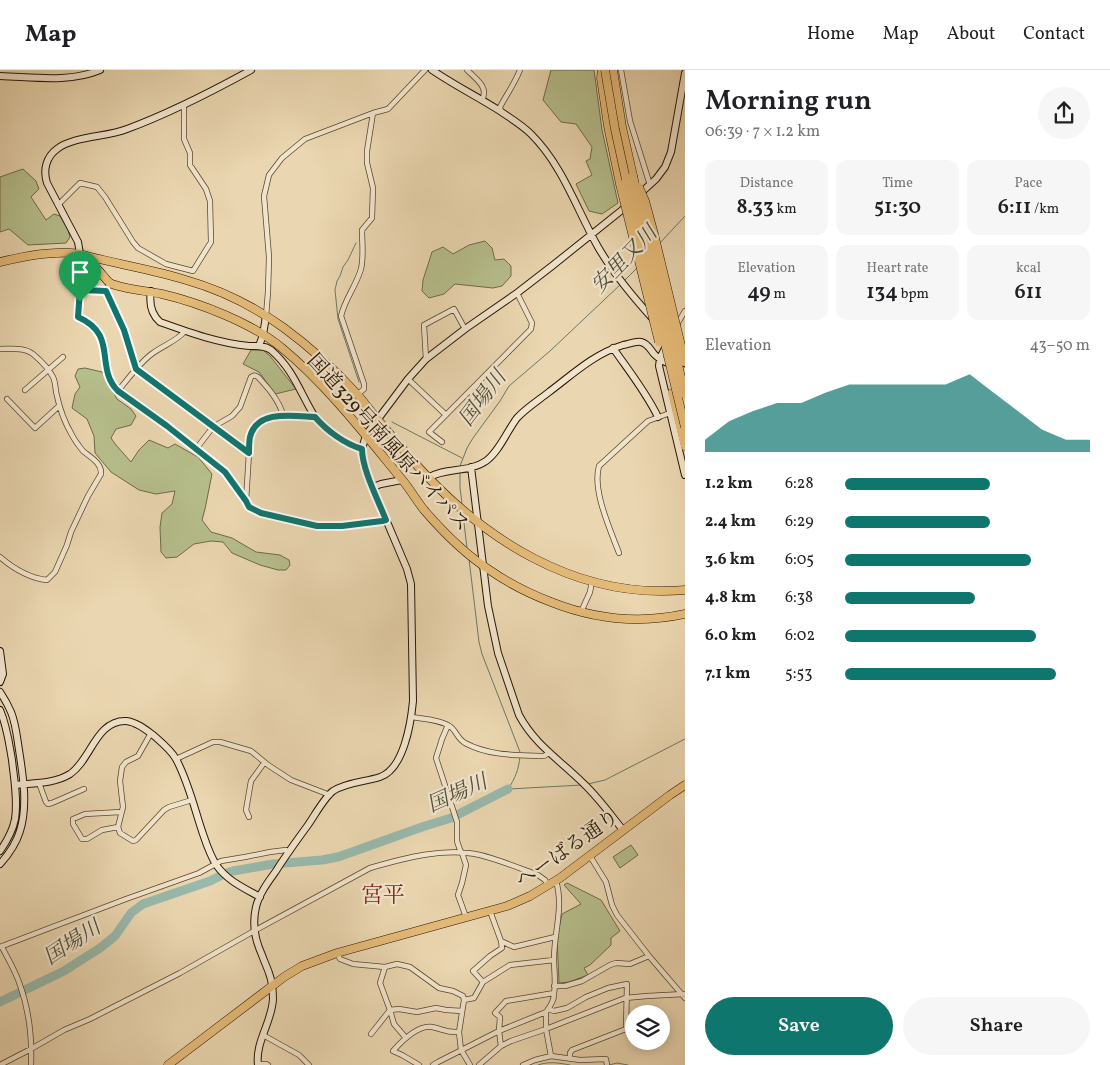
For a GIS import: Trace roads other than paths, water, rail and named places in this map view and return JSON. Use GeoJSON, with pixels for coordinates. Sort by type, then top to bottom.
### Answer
{"type":"FeatureCollection","features":[{"type":"Feature","properties":{"kind":"highway"},"geometry":{"type":"LineString","coordinates":[[603,70],[601,78],[615,164],[685,446]]}},
{"type":"Feature","properties":{"kind":"highway"},"geometry":{"type":"LineString","coordinates":[[603,70],[628,190],[685,427]]}},
{"type":"Feature","properties":{"kind":"highway"},"geometry":{"type":"LineString","coordinates":[[613,70],[622,127],[685,394]]}},
{"type":"Feature","properties":{"kind":"highway"},"geometry":{"type":"LineString","coordinates":[[633,176],[641,190],[648,212],[685,361]]}},
{"type":"Feature","properties":{"kind":"highway","name":"国道329号南風原バイパス"},"geometry":{"type":"LineString","coordinates":[[0,262],[44,254],[73,253],[186,280],[222,293],[266,316],[313,351],[358,394],[428,478],[469,516],[504,542],[542,564],[592,581],[648,591],[685,590]]}},
{"type":"Feature","properties":{"kind":"highway"},"geometry":{"type":"LineString","coordinates":[[80,254],[91,262],[110,283]]}},
{"type":"Feature","properties":{"kind":"highway","name":"国道329号南風原バイパス"},"geometry":{"type":"LineString","coordinates":[[110,283],[173,297],[206,308],[263,335],[282,348],[313,377],[366,435],[425,510],[474,558],[510,582],[560,606],[605,617],[628,619],[667,618],[685,614]]}},
{"type":"Feature","properties":{"kind":"highway","name":"へーばる通り"},"geometry":{"type":"LineString","coordinates":[[168,1065],[284,977],[302,966],[337,952],[518,902],[556,881],[670,795],[685,786]]}},
{"type":"Feature","properties":{"kind":"street"},"geometry":{"type":"LineString","coordinates":[[0,76],[62,78],[75,77],[100,70]]}},
{"type":"Feature","properties":{"kind":"street"},"geometry":{"type":"LineString","coordinates":[[80,254],[78,242],[49,188],[45,175],[45,169],[50,156],[56,150],[73,142],[124,130],[151,120],[251,70]]}},
{"type":"Feature","properties":{"kind":"street"},"geometry":{"type":"LineString","coordinates":[[259,346],[263,335],[268,292],[264,196],[269,175],[282,158],[306,140],[373,113],[388,109],[425,70]]}},
{"type":"Feature","properties":{"kind":"street"},"geometry":{"type":"LineString","coordinates":[[432,70],[502,112],[530,133],[544,149],[562,176],[591,234],[607,261],[685,361]]}},
{"type":"Feature","properties":{"kind":"street"},"geometry":{"type":"LineString","coordinates":[[467,70],[483,86],[485,92],[482,100]]}},
{"type":"Feature","properties":{"kind":"street"},"geometry":{"type":"LineString","coordinates":[[502,112],[500,107],[512,88],[520,70]]}},
{"type":"Feature","properties":{"kind":"street"},"geometry":{"type":"LineString","coordinates":[[621,70],[630,121],[650,185]]}},
{"type":"Feature","properties":{"kind":"street"},"geometry":{"type":"LineString","coordinates":[[268,1065],[258,1065],[258,1051],[272,1009],[272,986],[269,973],[254,931],[254,914],[260,897],[287,854],[330,795],[344,787],[382,777],[393,769],[404,744],[412,717],[412,591],[410,576],[363,462],[362,449],[366,435],[408,379],[426,359],[516,293],[622,210],[661,174],[671,152],[685,73]]}},
{"type":"Feature","properties":{"kind":"street"},"geometry":{"type":"LineString","coordinates":[[58,206],[80,183],[97,187],[138,248],[166,264],[193,270],[211,242],[210,201],[206,189],[190,165],[190,153],[184,139],[183,105]]}},
{"type":"Feature","properties":{"kind":"street"},"geometry":{"type":"LineString","coordinates":[[358,394],[364,389],[364,384],[341,316],[343,306],[360,270],[363,258],[362,230],[372,218],[373,188],[366,151],[373,113]]}},
{"type":"Feature","properties":{"kind":"street"},"geometry":{"type":"LineString","coordinates":[[106,291],[110,283]]}},
{"type":"Feature","properties":{"kind":"street"},"geometry":{"type":"LineString","coordinates":[[106,291],[80,290],[78,317],[96,328],[102,338],[109,377],[113,386],[225,472],[249,507],[261,513],[317,526],[342,526],[386,520]]}},
{"type":"Feature","properties":{"kind":"street"},"geometry":{"type":"LineString","coordinates":[[106,291],[124,330],[136,369],[249,453]]}},
{"type":"Feature","properties":{"kind":"street"},"geometry":{"type":"LineString","coordinates":[[151,292],[152,311],[160,322],[227,342],[269,349],[292,373],[315,417],[322,425],[351,445],[362,449]]}},
{"type":"Feature","properties":{"kind":"street"},"geometry":{"type":"LineString","coordinates":[[442,442],[429,432],[531,329],[532,323],[516,293]]}},
{"type":"Feature","properties":{"kind":"street"},"geometry":{"type":"LineString","coordinates":[[426,359],[424,325],[454,309],[465,329]]}},
{"type":"Feature","properties":{"kind":"street"},"geometry":{"type":"LineString","coordinates":[[685,311],[674,328],[660,358],[659,366],[685,475]]}},
{"type":"Feature","properties":{"kind":"street"},"geometry":{"type":"LineString","coordinates":[[118,391],[136,369],[154,352],[180,337],[185,331]]}},
{"type":"Feature","properties":{"kind":"street"},"geometry":{"type":"LineString","coordinates":[[428,478],[435,474],[479,465],[492,457],[514,423],[526,410],[587,362],[613,348],[636,342],[645,343],[655,355],[685,371]]}},
{"type":"Feature","properties":{"kind":"street"},"geometry":{"type":"LineString","coordinates":[[613,348],[652,403],[658,417]]}},
{"type":"Feature","properties":{"kind":"street"},"geometry":{"type":"LineString","coordinates":[[0,349],[28,350],[48,370],[54,379],[59,406],[72,437],[102,470],[71,532],[55,572],[47,580],[24,574],[0,557]]}},
{"type":"Feature","properties":{"kind":"street"},"geometry":{"type":"LineString","coordinates":[[25,390],[63,357]]}},
{"type":"Feature","properties":{"kind":"street"},"geometry":{"type":"LineString","coordinates":[[196,449],[213,427],[232,416],[240,407],[253,376],[258,376],[272,392],[283,415]]}},
{"type":"Feature","properties":{"kind":"street"},"geometry":{"type":"LineString","coordinates":[[408,379],[446,415]]}},
{"type":"Feature","properties":{"kind":"street"},"geometry":{"type":"LineString","coordinates":[[7,399],[35,428],[59,406]]}},
{"type":"Feature","properties":{"kind":"street"},"geometry":{"type":"LineString","coordinates":[[619,553],[598,490],[597,473],[599,466],[648,422],[670,413]]}},
{"type":"Feature","properties":{"kind":"street"},"geometry":{"type":"LineString","coordinates":[[246,501],[250,437],[253,428],[273,416],[315,417]]}},
{"type":"Feature","properties":{"kind":"street"},"geometry":{"type":"LineString","coordinates":[[468,468],[488,606],[498,653],[515,705],[529,731],[541,746],[594,794],[623,830]]}},
{"type":"Feature","properties":{"kind":"street"},"geometry":{"type":"LineString","coordinates":[[373,487],[402,480]]}},
{"type":"Feature","properties":{"kind":"street"},"geometry":{"type":"LineString","coordinates":[[582,612],[592,581]]}},
{"type":"Feature","properties":{"kind":"street"},"geometry":{"type":"LineString","coordinates":[[0,651],[3,674],[0,682]]}},
{"type":"Feature","properties":{"kind":"street"},"geometry":{"type":"LineString","coordinates":[[0,692],[14,722],[23,784],[23,815],[20,830],[15,844],[0,864]]}},
{"type":"Feature","properties":{"kind":"street"},"geometry":{"type":"LineString","coordinates":[[0,710],[7,733],[15,784],[16,810],[6,843],[0,851]]}},
{"type":"Feature","properties":{"kind":"street"},"geometry":{"type":"LineString","coordinates":[[412,717],[448,725],[462,742],[487,752],[544,756],[550,753]]}},
{"type":"Feature","properties":{"kind":"street"},"geometry":{"type":"LineString","coordinates":[[15,784],[39,783],[60,779],[69,775],[80,765],[104,730],[113,724],[121,722],[141,726],[170,750],[176,759],[186,781],[205,840],[216,865],[230,880],[260,897]]}},
{"type":"Feature","properties":{"kind":"street"},"geometry":{"type":"LineString","coordinates":[[448,725],[436,758],[457,822],[457,841],[466,865],[458,895],[466,917]]}},
{"type":"Feature","properties":{"kind":"street"},"geometry":{"type":"LineString","coordinates":[[151,733],[138,756],[126,762],[122,767],[120,781],[123,807],[118,827],[120,833],[133,841],[136,840],[164,810],[192,800]]}},
{"type":"Feature","properties":{"kind":"street"},"geometry":{"type":"LineString","coordinates":[[176,759],[216,742],[250,751],[264,763],[291,780],[330,795]]}},
{"type":"Feature","properties":{"kind":"street"},"geometry":{"type":"LineString","coordinates":[[249,817],[246,810],[252,781],[264,763]]}},
{"type":"Feature","properties":{"kind":"street"},"geometry":{"type":"LineString","coordinates":[[39,783],[48,804],[84,789]]}},
{"type":"Feature","properties":{"kind":"street"},"geometry":{"type":"LineString","coordinates":[[118,827],[102,830],[87,840],[82,840],[73,824],[74,819],[85,814],[121,812]]}},
{"type":"Feature","properties":{"kind":"street"},"geometry":{"type":"LineString","coordinates":[[31,1065],[32,1049],[26,1004],[20,983],[1,947],[199,873],[221,861],[286,850],[287,854]]}},
{"type":"Feature","properties":{"kind":"street"},"geometry":{"type":"LineString","coordinates":[[0,1065],[64,1030],[90,1019],[180,973],[370,868],[429,854],[462,853],[480,855],[538,875],[545,880],[548,886]]}},
{"type":"Feature","properties":{"kind":"street"},"geometry":{"type":"LineString","coordinates":[[589,855],[606,882],[612,905],[617,915],[684,996]]}},
{"type":"Feature","properties":{"kind":"street"},"geometry":{"type":"LineString","coordinates":[[433,1065],[499,1031],[547,1010],[551,1006],[554,993],[555,937],[560,912],[560,894],[556,881]]}},
{"type":"Feature","properties":{"kind":"street"},"geometry":{"type":"LineString","coordinates":[[483,982],[473,971],[502,948],[490,911]]}},
{"type":"Feature","properties":{"kind":"street"},"geometry":{"type":"LineString","coordinates":[[501,942],[514,947],[555,937]]}},
{"type":"Feature","properties":{"kind":"street"},"geometry":{"type":"LineString","coordinates":[[337,952],[340,959],[353,964],[385,967],[397,964],[410,967],[439,988],[464,996],[459,1032],[461,1050],[470,1065]]}},
{"type":"Feature","properties":{"kind":"street"},"geometry":{"type":"LineString","coordinates":[[554,986],[573,984],[610,965],[630,964],[650,956]]}},
{"type":"Feature","properties":{"kind":"street"},"geometry":{"type":"LineString","coordinates":[[464,1000],[474,998],[483,982],[510,965],[554,960]]}},
{"type":"Feature","properties":{"kind":"street"},"geometry":{"type":"LineString","coordinates":[[385,967],[380,983],[394,1024],[406,1038]]}},
{"type":"Feature","properties":{"kind":"street"},"geometry":{"type":"LineString","coordinates":[[547,1010],[554,1011],[566,1008],[608,988],[626,984],[627,1005]]}},
{"type":"Feature","properties":{"kind":"street"},"geometry":{"type":"LineString","coordinates":[[501,1046],[500,1017],[496,1013],[506,1001],[554,993]]}},
{"type":"Feature","properties":{"kind":"street"},"geometry":{"type":"LineString","coordinates":[[479,1065],[501,1046],[511,1041],[627,998],[684,996]]}},
{"type":"Feature","properties":{"kind":"street"},"geometry":{"type":"LineString","coordinates":[[372,1034],[390,1010],[400,1009],[417,1012],[436,1008],[462,1011]]}},
{"type":"Feature","properties":{"kind":"street"},"geometry":{"type":"LineString","coordinates":[[547,1010],[546,1029],[551,1056]]}},
{"type":"Feature","properties":{"kind":"street"},"geometry":{"type":"LineString","coordinates":[[419,1065],[402,1054],[393,1051],[414,1032],[428,1027],[445,1032],[459,1032]]}},
{"type":"Feature","properties":{"kind":"street"},"geometry":{"type":"LineString","coordinates":[[570,1059],[572,1050],[625,1029]]}},
{"type":"Feature","properties":{"kind":"street"},"geometry":{"type":"LineString","coordinates":[[263,1035],[299,1055],[309,1065]]}},
{"type":"Feature","properties":{"kind":"street"},"geometry":{"type":"LineString","coordinates":[[523,1065],[551,1056],[580,1060],[606,1059],[606,1063]]}},
{"type":"Feature","properties":{"kind":"waterway","name":"安里又川"},"geometry":{"type":"LineString","coordinates":[[660,243],[685,216]]}},
{"type":"Feature","properties":{"kind":"waterway"},"geometry":{"type":"LineString","coordinates":[[356,243],[343,267],[335,290],[338,319],[359,382]]}},
{"type":"Feature","properties":{"kind":"waterway","name":"安里又川"},"geometry":{"type":"LineString","coordinates":[[624,281],[637,268]]}},
{"type":"Feature","properties":{"kind":"waterway","name":"国場川"},"geometry":{"type":"LineString","coordinates":[[460,466],[473,438],[509,386],[550,351],[621,284]]}},
{"type":"Feature","properties":{"kind":"waterway"},"geometry":{"type":"LineString","coordinates":[[392,422],[462,458]]}},
{"type":"Feature","properties":{"kind":"waterway","name":"国場川"},"geometry":{"type":"LineString","coordinates":[[460,473],[462,503]]}},
{"type":"Feature","properties":{"kind":"waterway","name":"国場川"},"geometry":{"type":"LineString","coordinates":[[463,515],[467,548]]}},
{"type":"Feature","properties":{"kind":"waterway","name":"国場川"},"geometry":{"type":"LineString","coordinates":[[469,559],[482,654],[520,752]]}},
{"type":"Feature","properties":{"kind":"waterway"},"geometry":{"type":"LineString","coordinates":[[588,784],[605,780],[685,739]]}},
{"type":"Feature","properties":{"kind":"waterway","name":"国場川"},"geometry":{"type":"LineString","coordinates":[[508,789],[516,774],[520,756]]}},
{"type":"Feature","properties":{"kind":"waterway"},"geometry":{"type":"LineString","coordinates":[[509,789],[582,785]]}},
{"type":"Feature","properties":{"kind":"waterway","name":"国場川"},"geometry":{"type":"LineString","coordinates":[[0,1002],[64,971],[100,948],[115,936],[131,913],[143,904],[233,871],[273,864],[338,857],[451,818],[508,789]]}},
{"type":"Feature","properties":{"kind":"waterway"},"geometry":{"type":"LineString","coordinates":[[538,1065],[550,1063],[570,1065]]}},
{"type":"Feature","properties":{"kind":"waterway"},"geometry":{"type":"LineString","coordinates":[[609,1065],[617,1063],[628,1065]]}},
{"type":"Feature","properties":{"kind":"district","name":"宮平"},"geometry":{"type":"Point","coordinates":[383,894]}}]}
